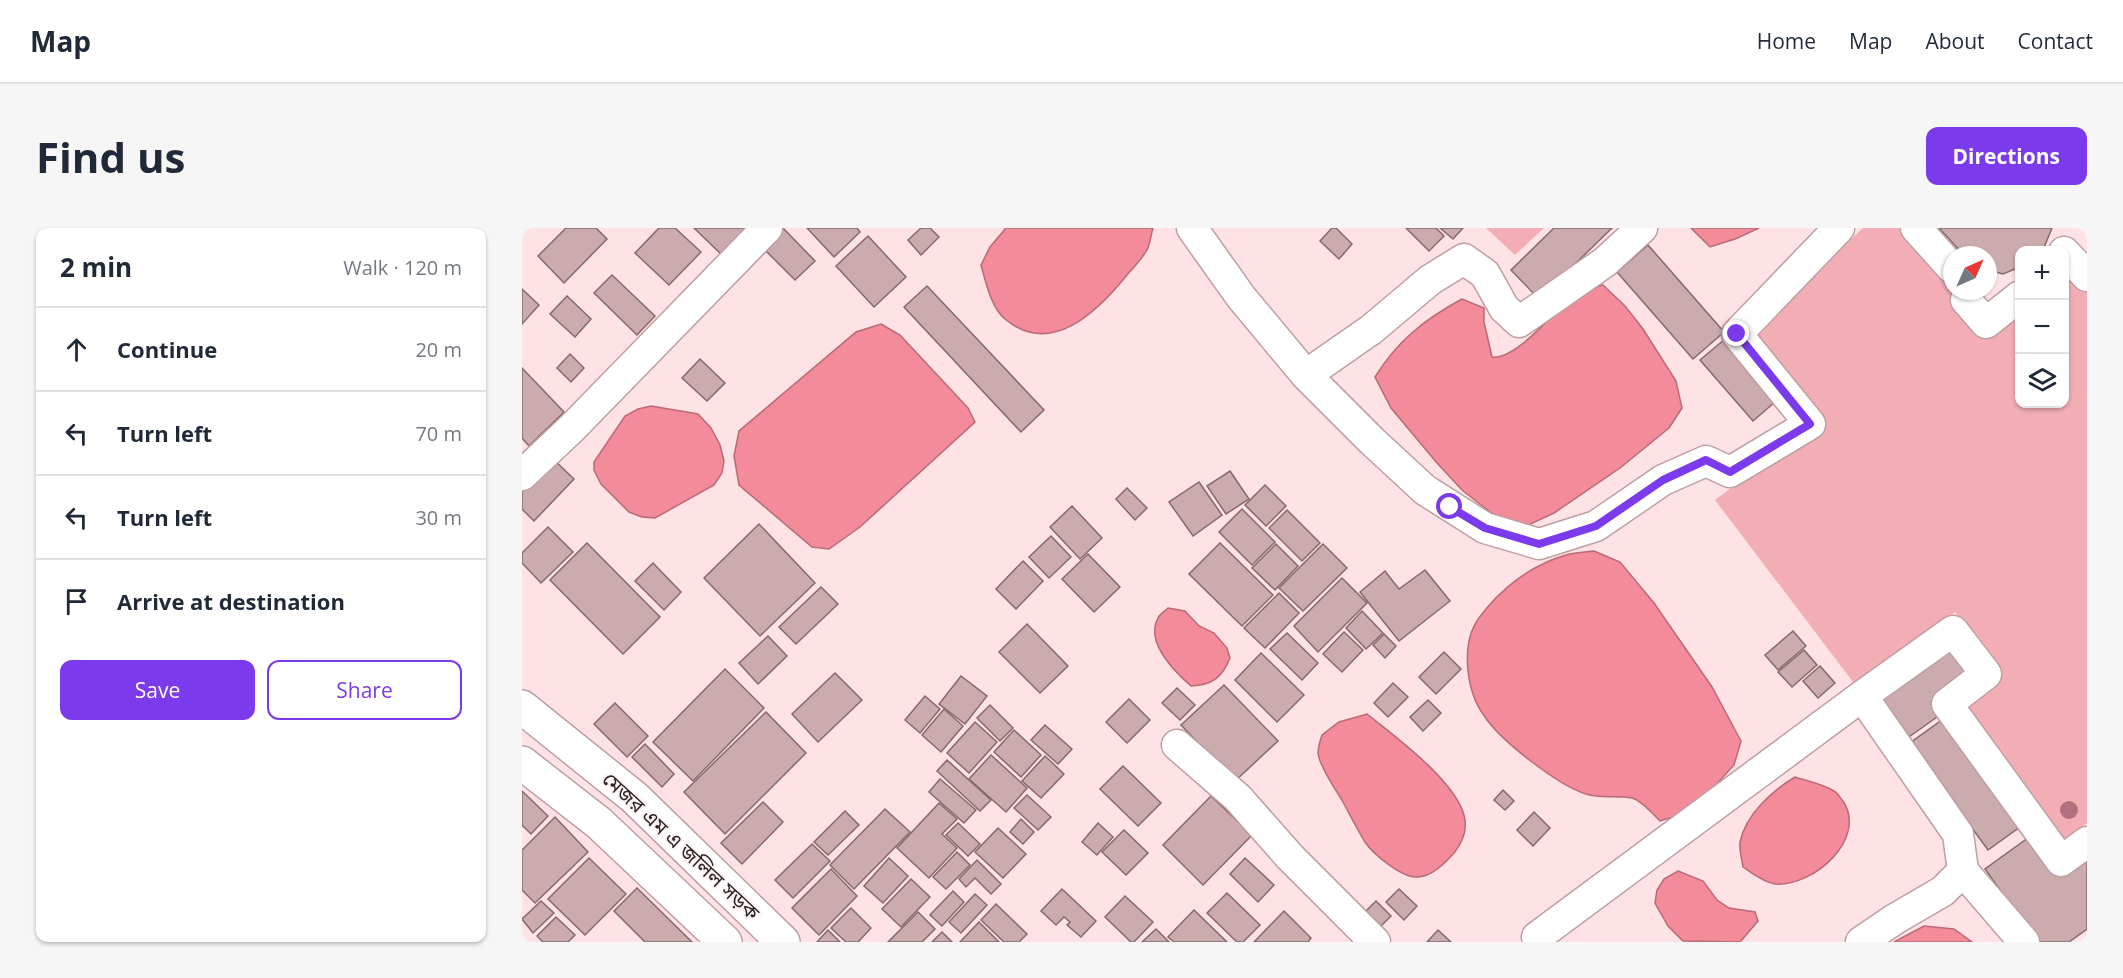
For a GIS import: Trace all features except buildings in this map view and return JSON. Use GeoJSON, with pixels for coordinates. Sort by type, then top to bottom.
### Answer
{"type":"FeatureCollection","features":[{"type":"Feature","properties":{"kind":"main road","name":"মেজর এম এ জলিল সড়ক"},"geometry":{"type":"LineString","coordinates":[[522,707],[635,798],[783,942]]}},
{"type":"Feature","properties":{"kind":"main road","name":"মেজর এম এ জলিল সড়ক"},"geometry":{"type":"LineString","coordinates":[[522,762],[599,823],[725,942]]}},
{"type":"Feature","properties":{"kind":"street"},"geometry":{"type":"LineString","coordinates":[[522,476],[572,428],[766,228]]}},
{"type":"Feature","properties":{"kind":"street"},"geometry":{"type":"LineString","coordinates":[[1192,228],[1241,297],[1306,375],[1425,490],[1485,528],[1539,544],[1596,526],[1663,480],[1706,460],[1730,472],[1810,424],[1737,334],[1839,228]]}},
{"type":"Feature","properties":{"kind":"street"},"geometry":{"type":"LineString","coordinates":[[1306,375],[1372,329],[1430,280],[1464,259],[1485,274],[1504,308],[1519,322],[1605,262],[1642,228]]}},
{"type":"Feature","properties":{"kind":"street"},"geometry":{"type":"LineString","coordinates":[[1916,228],[1943,258]]}},
{"type":"Feature","properties":{"kind":"street"},"geometry":{"type":"LineString","coordinates":[[2069,254],[2087,276]]}},
{"type":"Feature","properties":{"kind":"street"},"geometry":{"type":"LineString","coordinates":[[1966,300],[1986,323],[2015,299]]}},
{"type":"Feature","properties":{"kind":"street"},"geometry":{"type":"LineString","coordinates":[[1541,942],[1537,937],[1953,631],[1986,674],[1947,704],[2061,861],[2087,842]]}},
{"type":"Feature","properties":{"kind":"street"},"geometry":{"type":"LineString","coordinates":[[1862,696],[1958,834],[1963,871],[2024,942]]}},
{"type":"Feature","properties":{"kind":"street"},"geometry":{"type":"LineString","coordinates":[[1177,745],[1238,798],[1290,857],[1375,942]]}},
{"type":"Feature","properties":{"kind":"street"},"geometry":{"type":"LineString","coordinates":[[1861,942],[1943,891],[1963,871]]}},
{"type":"Feature","properties":{"kind":"shaded area"},"geometry":{"type":"Polygon","coordinates":[[[1006,228],[1153,228],[1145,253],[1102,303],[1072,325],[1056,332],[1039,334],[1022,330],[1005,319],[996,308],[987,287],[981,265],[990,247],[1006,228]]]}},
{"type":"Feature","properties":{"kind":"shaded area"},"geometry":{"type":"Polygon","coordinates":[[[1486,228],[1544,228],[1515,255],[1486,228]]]}},
{"type":"Feature","properties":{"kind":"shaded area"},"geometry":{"type":"Polygon","coordinates":[[[1691,228],[1759,228],[1710,247],[1691,228]]]}},
{"type":"Feature","properties":{"kind":"shaded area"},"geometry":{"type":"Polygon","coordinates":[[[1863,228],[1904,228],[1943,269],[1943,300],[1957,300],[1956,305],[2015,306],[2015,408],[2069,408],[2069,275],[2087,288],[2087,823],[2062,842],[1959,707],[2002,675],[1955,612],[1856,686],[1715,500],[1818,423],[1751,333],[1863,228]]]}},
{"type":"Feature","properties":{"kind":"shaded area"},"geometry":{"type":"Polygon","coordinates":[[[1603,285],[1625,306],[1643,329],[1676,381],[1682,408],[1669,428],[1620,468],[1554,513],[1524,527],[1494,515],[1462,490],[1391,408],[1375,377],[1393,352],[1413,332],[1462,299],[1484,308],[1484,322],[1492,357],[1513,351],[1576,293],[1603,285]]]}},
{"type":"Feature","properties":{"kind":"shaded area"},"geometry":{"type":"Polygon","coordinates":[[[881,324],[900,335],[968,408],[975,422],[860,527],[829,549],[812,547],[739,485],[734,456],[739,431],[856,332],[881,324]]]}},
{"type":"Feature","properties":{"kind":"shaded area"},"geometry":{"type":"Polygon","coordinates":[[[651,406],[698,414],[711,428],[720,445],[724,461],[722,473],[714,485],[655,518],[642,517],[629,512],[601,484],[594,470],[594,462],[625,416],[638,409],[651,406]]]}},
{"type":"Feature","properties":{"kind":"shaded area"},"geometry":{"type":"Polygon","coordinates":[[[1594,551],[1620,562],[1654,603],[1712,687],[1741,741],[1734,765],[1707,795],[1677,816],[1660,821],[1636,799],[1586,794],[1561,782],[1531,762],[1493,727],[1473,695],[1468,668],[1469,641],[1473,629],[1487,607],[1517,579],[1541,565],[1569,554],[1594,551]]]}},
{"type":"Feature","properties":{"kind":"shaded area"},"geometry":{"type":"Polygon","coordinates":[[[1168,608],[1185,611],[1199,626],[1214,633],[1227,648],[1230,658],[1223,671],[1215,679],[1205,684],[1191,686],[1163,655],[1155,637],[1155,627],[1159,617],[1168,608]]]}},
{"type":"Feature","properties":{"kind":"shaded area"},"geometry":{"type":"Polygon","coordinates":[[[1367,714],[1437,774],[1449,788],[1464,815],[1465,831],[1460,845],[1442,865],[1428,875],[1417,877],[1404,874],[1374,853],[1365,842],[1321,764],[1318,753],[1322,735],[1339,722],[1367,714]]]}},
{"type":"Feature","properties":{"kind":"shaded area"},"geometry":{"type":"Polygon","coordinates":[[[1795,777],[1825,786],[1837,793],[1849,816],[1848,830],[1833,858],[1820,869],[1805,878],[1790,883],[1775,884],[1743,867],[1740,842],[1748,822],[1761,804],[1795,777]]]}},
{"type":"Feature","properties":{"kind":"shaded area"},"geometry":{"type":"Polygon","coordinates":[[[1678,871],[1703,881],[1717,900],[1729,908],[1755,912],[1758,921],[1740,942],[1683,941],[1668,926],[1655,903],[1657,890],[1664,879],[1678,871]]]}},
{"type":"Feature","properties":{"kind":"shaded area"},"geometry":{"type":"Polygon","coordinates":[[[1924,926],[1954,929],[1972,942],[1894,942],[1924,926]]]}},
{"type":"Feature","properties":{"kind":"route"},"geometry":{"type":"LineString","coordinates":[[1450,507],[1485,528],[1539,544],[1596,526],[1663,480],[1706,460],[1730,472],[1810,424],[1737,334]]}}]}
